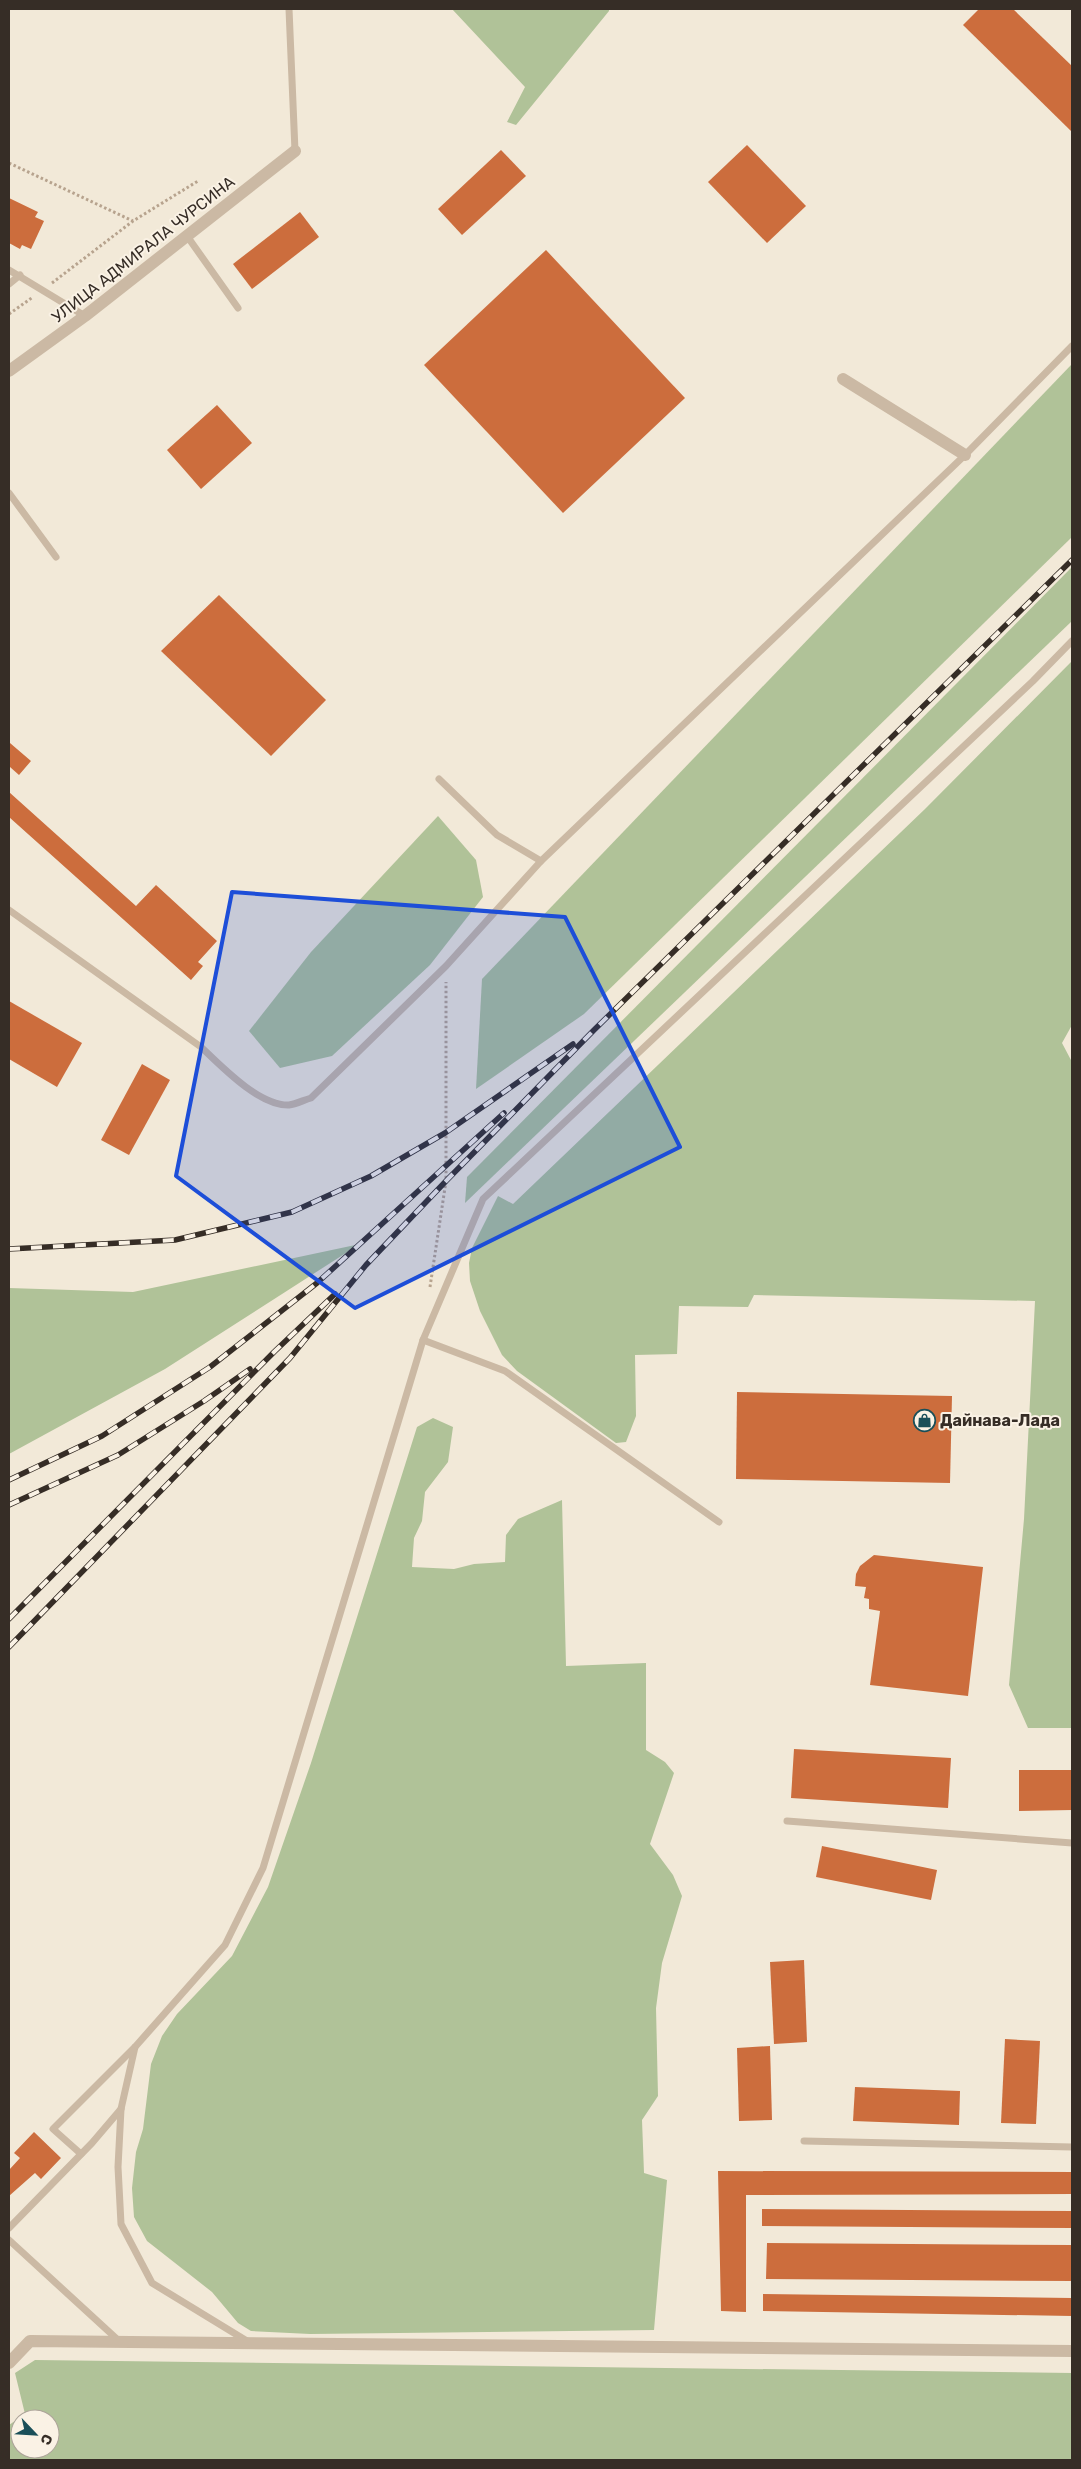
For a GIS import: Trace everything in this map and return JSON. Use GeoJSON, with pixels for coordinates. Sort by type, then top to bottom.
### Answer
{"type":"FeatureCollection","features":[{"type":"Feature","properties":{"kind":"street","name":"УЛИЦА АДМИРАЛА ЧУРСИНА"},"geometry":{"type":"LineString","coordinates":[[9,371],[85,316],[296,151]]}},
{"type":"Feature","properties":{"kind":"street"},"geometry":{"type":"LineString","coordinates":[[843,379],[965,455]]}},
{"type":"Feature","properties":{"kind":"street"},"geometry":{"type":"LineString","coordinates":[[9,2363],[30,2342],[1072,2351]]}},
{"type":"Feature","properties":{"kind":"lane"},"geometry":{"type":"LineString","coordinates":[[289,9],[296,151]]}},
{"type":"Feature","properties":{"kind":"lane"},"geometry":{"type":"LineString","coordinates":[[187,236],[238,308]]}},
{"type":"Feature","properties":{"kind":"lane"},"geometry":{"type":"LineString","coordinates":[[9,270],[85,316]]}},
{"type":"Feature","properties":{"kind":"lane"},"geometry":{"type":"LineString","coordinates":[[9,284],[20,275]]}},
{"type":"Feature","properties":{"kind":"lane"},"geometry":{"type":"LineString","coordinates":[[9,910],[201,1047],[226,1070],[262,1098],[288,1105],[311,1098],[446,966],[540,861],[965,455],[1072,346]]}},
{"type":"Feature","properties":{"kind":"lane"},"geometry":{"type":"LineString","coordinates":[[9,493],[56,557]]}},
{"type":"Feature","properties":{"kind":"lane"},"geometry":{"type":"LineString","coordinates":[[81,2154],[53,2129],[135,2047],[225,1945],[263,1868],[422,1340],[483,1199],[1026,688],[1072,641]]}},
{"type":"Feature","properties":{"kind":"lane"},"geometry":{"type":"LineString","coordinates":[[439,780],[497,835],[540,861]]}},
{"type":"Feature","properties":{"kind":"lane"},"geometry":{"type":"LineString","coordinates":[[422,1340],[505,1371],[719,1522]]}},
{"type":"Feature","properties":{"kind":"lane"},"geometry":{"type":"LineString","coordinates":[[788,1821],[1072,1843]]}},
{"type":"Feature","properties":{"kind":"lane"},"geometry":{"type":"LineString","coordinates":[[135,2047],[121,2109],[118,2167],[121,2224],[152,2283],[251,2344]]}},
{"type":"Feature","properties":{"kind":"lane"},"geometry":{"type":"LineString","coordinates":[[9,2228],[81,2154],[121,2109]]}},
{"type":"Feature","properties":{"kind":"lane"},"geometry":{"type":"LineString","coordinates":[[804,2141],[1072,2147]]}},
{"type":"Feature","properties":{"kind":"lane"},"geometry":{"type":"LineString","coordinates":[[9,2240],[120,2342]]}},
{"type":"Feature","properties":{"kind":"path"},"geometry":{"type":"LineString","coordinates":[[9,163],[133,221]]}},
{"type":"Feature","properties":{"kind":"path"},"geometry":{"type":"LineString","coordinates":[[9,314],[133,221],[198,181]]}},
{"type":"Feature","properties":{"kind":"path"},"geometry":{"type":"LineString","coordinates":[[429,1293],[446,1181],[446,966]]}},
{"type":"Feature","properties":{"kind":"highlighted area"},"geometry":{"type":"Polygon","coordinates":[[[232,892],[565,917],[680,1147],[355,1308],[176,1176],[232,892]]]}},
{"type":"Feature","properties":{"kind":"green space"},"geometry":{"type":"Polygon","coordinates":[[[452,9],[609,9],[609,11],[516,125],[507,122],[525,87],[452,9]]]}},
{"type":"Feature","properties":{"kind":"green space"},"geometry":{"type":"Polygon","coordinates":[[[1072,364],[1072,537],[584,1014],[476,1089],[482,979],[1072,364]]]}},
{"type":"Feature","properties":{"kind":"green space"},"geometry":{"type":"Polygon","coordinates":[[[1072,567],[1072,621],[465,1203],[467,1177],[1072,567]]]}},
{"type":"Feature","properties":{"kind":"green space"},"geometry":{"type":"Polygon","coordinates":[[[1072,661],[1072,1025],[1062,1043],[1072,1062],[1072,1728],[1028,1728],[1009,1685],[1024,1519],[1035,1301],[754,1295],[748,1307],[679,1306],[677,1354],[635,1355],[636,1416],[626,1442],[616,1443],[517,1371],[502,1355],[480,1311],[470,1281],[469,1263],[472,1248],[498,1196],[513,1204],[925,809],[1072,661]]]}},
{"type":"Feature","properties":{"kind":"green space"},"geometry":{"type":"Polygon","coordinates":[[[438,816],[476,860],[483,897],[430,965],[332,1056],[280,1068],[249,1031],[311,952],[438,816]]]}},
{"type":"Feature","properties":{"kind":"green space"},"geometry":{"type":"Polygon","coordinates":[[[360,1244],[165,1369],[9,1454],[9,1288],[133,1292],[360,1244]]]}},
{"type":"Feature","properties":{"kind":"green space"},"geometry":{"type":"Polygon","coordinates":[[[433,1418],[453,1427],[448,1462],[425,1492],[422,1521],[414,1538],[412,1567],[454,1569],[474,1564],[505,1562],[506,1535],[518,1519],[562,1500],[566,1666],[646,1663],[646,1750],[665,1762],[674,1773],[650,1844],[673,1875],[682,1896],[662,1963],[656,2008],[658,2096],[642,2120],[644,2173],[667,2180],[654,2330],[310,2334],[251,2331],[238,2323],[212,2292],[147,2241],[134,2217],[132,2188],[136,2152],[143,2129],[151,2064],[162,2036],[177,2014],[232,1956],[268,1887],[311,1763],[417,1427],[433,1418]]]}},
{"type":"Feature","properties":{"kind":"green space"},"geometry":{"type":"Polygon","coordinates":[[[35,2360],[1072,2373],[1072,2460],[9,2460],[10,2424],[10,2459],[60,2459],[60,2409],[24,2409],[15,2373],[35,2360]]]}},
{"type":"Feature","properties":{"kind":"building"},"geometry":{"type":"Polygon","coordinates":[[[979,9],[1013,9],[1072,66],[1072,132],[963,25],[979,9]]]}},
{"type":"Feature","properties":{"kind":"building"},"geometry":{"type":"Polygon","coordinates":[[[747,145],[806,206],[767,243],[708,182],[747,145]]]}},
{"type":"Feature","properties":{"kind":"building"},"geometry":{"type":"Polygon","coordinates":[[[501,150],[526,176],[462,235],[438,209],[501,150]]]}},
{"type":"Feature","properties":{"kind":"building"},"geometry":{"type":"Polygon","coordinates":[[[9,198],[38,212],[35,217],[44,221],[31,249],[22,245],[20,249],[9,243],[9,198]]]}},
{"type":"Feature","properties":{"kind":"building"},"geometry":{"type":"Polygon","coordinates":[[[300,212],[319,237],[252,289],[233,264],[300,212]]]}},
{"type":"Feature","properties":{"kind":"building"},"geometry":{"type":"Polygon","coordinates":[[[546,250],[685,398],[563,513],[424,365],[546,250]]]}},
{"type":"Feature","properties":{"kind":"building"},"geometry":{"type":"Polygon","coordinates":[[[217,405],[252,443],[201,489],[167,450],[217,405]]]}},
{"type":"Feature","properties":{"kind":"building"},"geometry":{"type":"Polygon","coordinates":[[[219,595],[326,700],[271,756],[161,651],[219,595]]]}},
{"type":"Feature","properties":{"kind":"building"},"geometry":{"type":"Polygon","coordinates":[[[10,743],[31,761],[19,775],[10,767],[9,769],[10,743]]]}},
{"type":"Feature","properties":{"kind":"building"},"geometry":{"type":"Polygon","coordinates":[[[9,792],[136,906],[156,885],[217,941],[198,962],[203,966],[191,980],[9,817],[9,792]]]}},
{"type":"Feature","properties":{"kind":"building"},"geometry":{"type":"Polygon","coordinates":[[[9,1001],[82,1043],[57,1087],[9,1059],[9,1001]]]}},
{"type":"Feature","properties":{"kind":"building"},"geometry":{"type":"Polygon","coordinates":[[[142,1064],[170,1080],[129,1155],[101,1140],[142,1064]]]}},
{"type":"Feature","properties":{"kind":"building"},"geometry":{"type":"Polygon","coordinates":[[[737,1392],[952,1396],[950,1483],[736,1479],[737,1392]]]}},
{"type":"Feature","properties":{"kind":"building"},"geometry":{"type":"Polygon","coordinates":[[[874,1555],[983,1567],[968,1696],[870,1685],[880,1611],[869,1609],[869,1599],[864,1598],[866,1587],[855,1586],[856,1574],[860,1566],[874,1555]]]}},
{"type":"Feature","properties":{"kind":"building"},"geometry":{"type":"Polygon","coordinates":[[[794,1749],[951,1758],[948,1808],[791,1798],[794,1749]]]}},
{"type":"Feature","properties":{"kind":"building"},"geometry":{"type":"Polygon","coordinates":[[[1019,1770],[1072,1770],[1072,1810],[1019,1811],[1019,1770]]]}},
{"type":"Feature","properties":{"kind":"building"},"geometry":{"type":"Polygon","coordinates":[[[822,1846],[937,1870],[931,1900],[816,1877],[822,1846]]]}},
{"type":"Feature","properties":{"kind":"building"},"geometry":{"type":"Polygon","coordinates":[[[804,1960],[807,2042],[774,2044],[770,1962],[804,1960]]]}},
{"type":"Feature","properties":{"kind":"building"},"geometry":{"type":"Polygon","coordinates":[[[1005,2039],[1040,2041],[1036,2124],[1001,2123],[1005,2039]]]}},
{"type":"Feature","properties":{"kind":"building"},"geometry":{"type":"Polygon","coordinates":[[[770,2046],[772,2120],[739,2121],[737,2048],[770,2046]]]}},
{"type":"Feature","properties":{"kind":"building"},"geometry":{"type":"Polygon","coordinates":[[[855,2087],[960,2091],[959,2125],[853,2121],[855,2087]]]}},
{"type":"Feature","properties":{"kind":"building"},"geometry":{"type":"Polygon","coordinates":[[[34,2132],[61,2158],[41,2179],[35,2173],[9,2196],[9,2170],[20,2158],[14,2153],[34,2132]]]}},
{"type":"Feature","properties":{"kind":"building"},"geometry":{"type":"Polygon","coordinates":[[[718,2171],[1072,2172],[1072,2194],[746,2195],[746,2312],[721,2311],[718,2171]]]}},
{"type":"Feature","properties":{"kind":"building"},"geometry":{"type":"Polygon","coordinates":[[[762,2209],[1072,2211],[1072,2228],[762,2226],[762,2209]]]}},
{"type":"Feature","properties":{"kind":"building"},"geometry":{"type":"Polygon","coordinates":[[[767,2243],[1072,2245],[1072,2281],[766,2279],[767,2243]]]}},
{"type":"Feature","properties":{"kind":"building"},"geometry":{"type":"Polygon","coordinates":[[[763,2294],[1072,2298],[1072,2316],[763,2311],[763,2294]]]}},
{"type":"Feature","properties":{"kind":"railway"},"geometry":{"type":"LineString","coordinates":[[9,1647],[290,1358],[366,1265],[446,1181],[594,1030],[1072,560]]}},
{"type":"Feature","properties":{"kind":"railway"},"geometry":{"type":"LineString","coordinates":[[9,1249],[175,1240],[292,1212],[371,1176],[445,1133],[573,1044]]}},
{"type":"Feature","properties":{"kind":"railway"},"geometry":{"type":"LineString","coordinates":[[9,1480],[102,1436],[210,1367],[317,1283],[504,1113]]}},
{"type":"Feature","properties":{"kind":"railway"},"geometry":{"type":"LineString","coordinates":[[9,1619],[274,1352],[335,1294]]}},
{"type":"Feature","properties":{"kind":"railway"},"geometry":{"type":"LineString","coordinates":[[9,1505],[118,1455],[204,1401],[250,1369]]}},
{"type":"Feature","properties":{"kind":"place","name":"Дайнава-Лада"},"geometry":{"type":"Point","coordinates":[924,1420]}}]}
